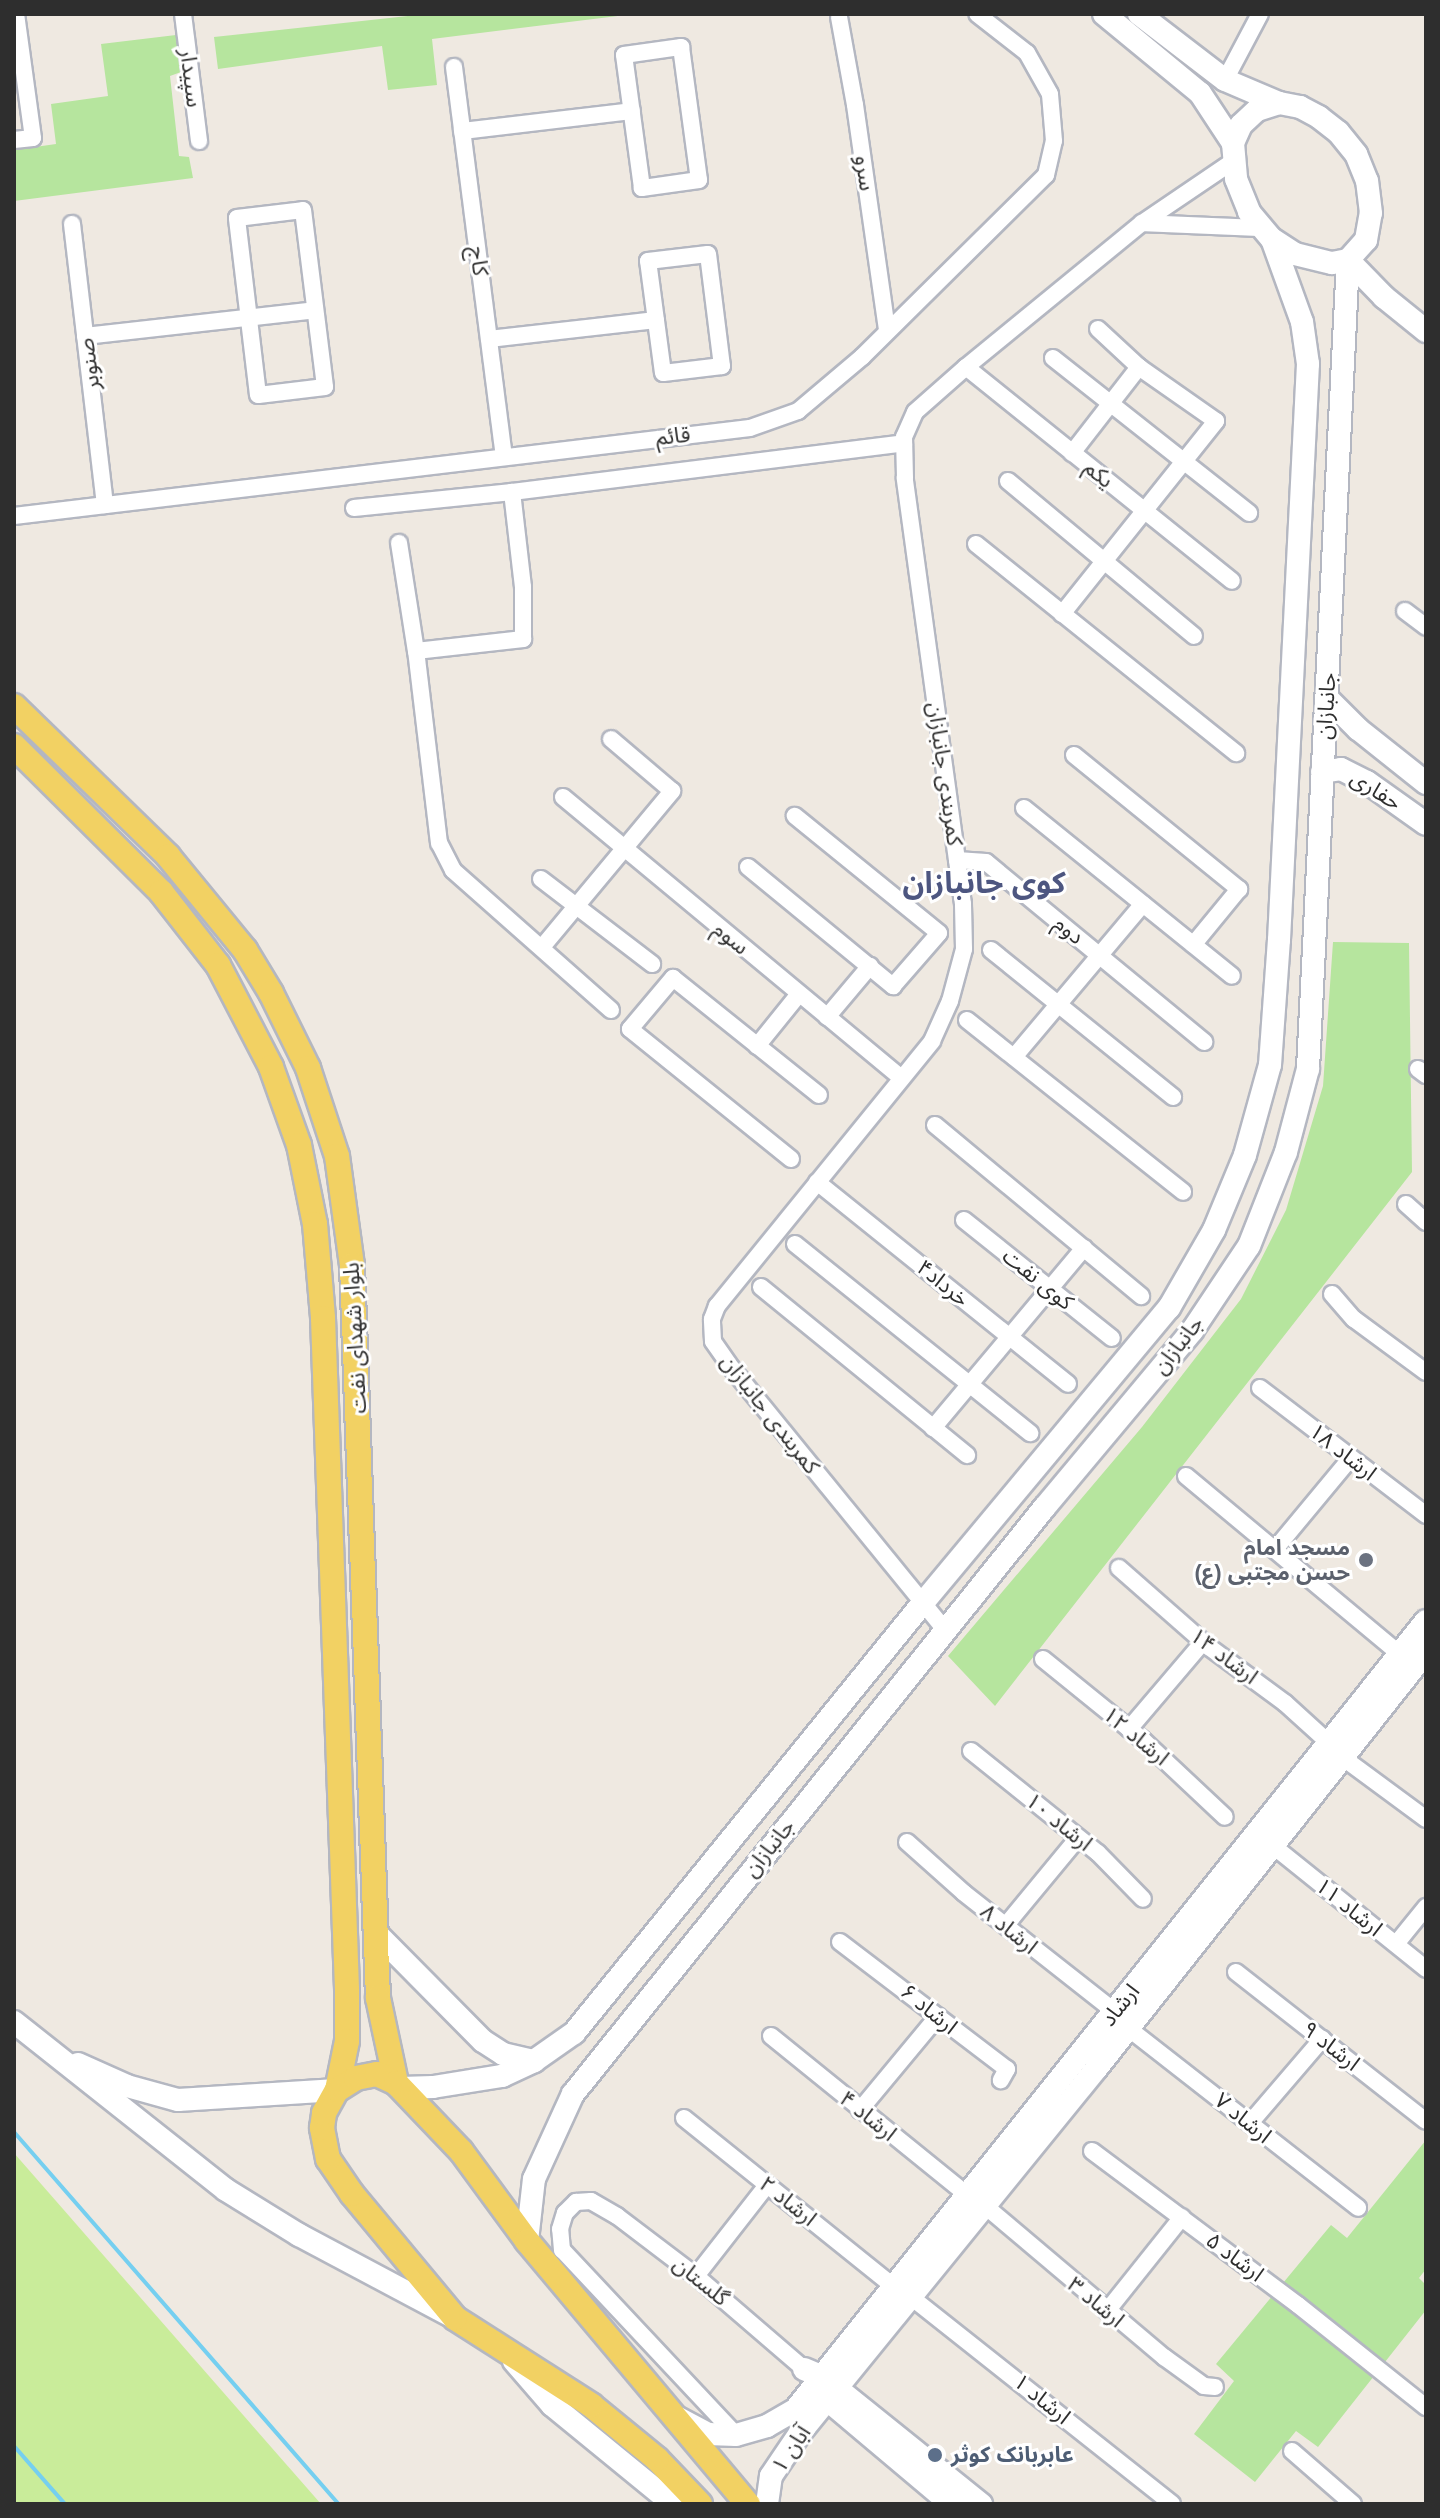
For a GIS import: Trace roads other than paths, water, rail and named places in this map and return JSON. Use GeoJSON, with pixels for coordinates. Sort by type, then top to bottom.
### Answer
{"type":"FeatureCollection","features":[{"type":"Feature","properties":{"kind":"main road","name":"بلوار شهدای نفت"},"geometry":{"type":"LineString","coordinates":[[14,706],[168,856],[215,909],[271,993],[308,1068],[337,1156],[352,1265],[378,1998],[399,2085]]}},
{"type":"Feature","properties":{"kind":"main road","name":"بلوار شهدای نفت"},"geometry":{"type":"LineString","coordinates":[[14,746],[161,892],[218,965],[266,1057],[299,1145],[315,1224],[323,1318],[347,1990],[347,2041],[337,2090],[324,2113],[322,2128],[328,2159],[370,2217],[455,2318],[591,2405],[657,2459],[700,2504]]}},
{"type":"Feature","properties":{"kind":"main road"},"geometry":{"type":"LineString","coordinates":[[337,2090],[356,2078],[377,2074],[399,2085],[461,2151],[527,2241],[748,2504]]}},
{"type":"Feature","properties":{"kind":"street"},"geometry":{"type":"LineString","coordinates":[[14,140],[33,138],[18,61],[16,14]]}},
{"type":"Feature","properties":{"kind":"street","name":"سپیدار"},"geometry":{"type":"LineString","coordinates":[[183,14],[199,141]]}},
{"type":"Feature","properties":{"kind":"street","name":"قائم"},"geometry":{"type":"LineString","coordinates":[[14,516],[750,428],[798,411],[887,331],[1046,175],[1054,141],[1050,94],[1027,53],[977,14]]}},
{"type":"Feature","properties":{"kind":"street"},"geometry":{"type":"LineString","coordinates":[[1104,14],[1200,93],[1234,152]]}},
{"type":"Feature","properties":{"kind":"street"},"geometry":{"type":"LineString","coordinates":[[1139,14],[1225,80],[1279,103],[1300,107],[1338,132],[1356,154],[1367,181],[1371,213],[1366,240],[1348,260],[1332,263],[1313,261],[1267,234],[1249,212],[1236,179],[1234,152],[1241,125],[1257,110],[1279,103]]}},
{"type":"Feature","properties":{"kind":"street"},"geometry":{"type":"LineString","coordinates":[[1225,80],[1260,14]]}},
{"type":"Feature","properties":{"kind":"street","name":"سرو"},"geometry":{"type":"LineString","coordinates":[[839,17],[855,105],[887,331]]}},
{"type":"Feature","properties":{"kind":"street"},"geometry":{"type":"LineString","coordinates":[[681,47],[699,180],[642,188],[632,111],[624,55],[681,47]]}},
{"type":"Feature","properties":{"kind":"street","name":"کاج"},"geometry":{"type":"LineString","coordinates":[[454,67],[504,455]]}},
{"type":"Feature","properties":{"kind":"street"},"geometry":{"type":"LineString","coordinates":[[462,131],[632,111]]}},
{"type":"Feature","properties":{"kind":"street","name":"کمربندی جانبازان"},"geometry":{"type":"LineString","coordinates":[[946,1631],[713,1341],[712,1319],[717,1306],[932,1041],[950,1001],[960,962],[963,904],[905,478],[904,443],[915,412],[1142,223],[1234,152]]}},
{"type":"Feature","properties":{"kind":"street"},"geometry":{"type":"LineString","coordinates":[[303,210],[315,310],[325,387],[258,395],[237,218],[303,210]]}},
{"type":"Feature","properties":{"kind":"street"},"geometry":{"type":"LineString","coordinates":[[1142,223],[1267,234]]}},
{"type":"Feature","properties":{"kind":"street","name":"صنوبر"},"geometry":{"type":"LineString","coordinates":[[72,224],[105,505]]}},
{"type":"Feature","properties":{"kind":"street","name":"جانبازان"},"geometry":{"type":"LineString","coordinates":[[399,2085],[466,2083],[502,2076],[534,2061],[574,2033],[922,1604],[1169,1308],[1214,1230],[1245,1155],[1270,1065],[1279,940],[1308,364],[1302,322],[1267,234]]}},
{"type":"Feature","properties":{"kind":"street"},"geometry":{"type":"LineString","coordinates":[[708,254],[722,366],[663,373],[656,320],[648,261],[708,254]]}},
{"type":"Feature","properties":{"kind":"street"},"geometry":{"type":"LineString","coordinates":[[1348,260],[1384,297],[1426,331]]}},
{"type":"Feature","properties":{"kind":"street","name":"جانبازان"},"geometry":{"type":"LineString","coordinates":[[527,2241],[534,2179],[573,2094],[1192,1331],[1249,1246],[1286,1152],[1308,1069],[1348,260]]}},
{"type":"Feature","properties":{"kind":"street"},"geometry":{"type":"LineString","coordinates":[[85,336],[315,310]]}},
{"type":"Feature","properties":{"kind":"street"},"geometry":{"type":"LineString","coordinates":[[489,339],[656,320]]}},
{"type":"Feature","properties":{"kind":"street"},"geometry":{"type":"LineString","coordinates":[[1062,614],[1186,463],[1216,421],[1139,367],[1098,329]]}},
{"type":"Feature","properties":{"kind":"street"},"geometry":{"type":"LineString","coordinates":[[1053,358],[1249,513]]}},
{"type":"Feature","properties":{"kind":"street","name":"یکم"},"geometry":{"type":"LineString","coordinates":[[966,367],[1232,581]]}},
{"type":"Feature","properties":{"kind":"street"},"geometry":{"type":"LineString","coordinates":[[1072,453],[1139,367]]}},
{"type":"Feature","properties":{"kind":"street"},"geometry":{"type":"LineString","coordinates":[[354,508],[512,492],[904,443]]}},
{"type":"Feature","properties":{"kind":"street"},"geometry":{"type":"LineString","coordinates":[[1008,481],[1194,636]]}},
{"type":"Feature","properties":{"kind":"street"},"geometry":{"type":"LineString","coordinates":[[416,651],[523,639],[523,587],[512,492]]}},
{"type":"Feature","properties":{"kind":"street"},"geometry":{"type":"LineString","coordinates":[[399,543],[437,804],[439,843],[453,870],[543,946],[611,1010]]}},
{"type":"Feature","properties":{"kind":"street"},"geometry":{"type":"LineString","coordinates":[[976,544],[1236,753]]}},
{"type":"Feature","properties":{"kind":"street"},"geometry":{"type":"LineString","coordinates":[[1405,611],[1426,627]]}},
{"type":"Feature","properties":{"kind":"street","name":"حفاری"},"geometry":{"type":"LineString","coordinates":[[1327,698],[1358,729],[1426,783]]}},
{"type":"Feature","properties":{"kind":"street"},"geometry":{"type":"LineString","coordinates":[[543,946],[672,791],[611,739]]}},
{"type":"Feature","properties":{"kind":"street"},"geometry":{"type":"LineString","coordinates":[[1074,755],[1239,889],[1193,945]]}},
{"type":"Feature","properties":{"kind":"street","name":"حفاری"},"geometry":{"type":"LineString","coordinates":[[1322,772],[1341,769],[1367,782],[1426,824]]}},
{"type":"Feature","properties":{"kind":"street","name":"سوم"},"geometry":{"type":"LineString","coordinates":[[563,797],[902,1078]]}},
{"type":"Feature","properties":{"kind":"street"},"geometry":{"type":"LineString","coordinates":[[1024,808],[1232,976]]}},
{"type":"Feature","properties":{"kind":"street"},"geometry":{"type":"LineString","coordinates":[[748,867],[893,986],[939,933],[795,816]]}},
{"type":"Feature","properties":{"kind":"street","name":"دوم"},"geometry":{"type":"LineString","coordinates":[[957,860],[986,862],[1204,1042]]}},
{"type":"Feature","properties":{"kind":"street"},"geometry":{"type":"LineString","coordinates":[[541,879],[652,964]]}},
{"type":"Feature","properties":{"kind":"street"},"geometry":{"type":"LineString","coordinates":[[1014,1057],[1143,904]]}},
{"type":"Feature","properties":{"kind":"street"},"geometry":{"type":"LineString","coordinates":[[1279,940],[1314,942]]}},
{"type":"Feature","properties":{"kind":"street"},"geometry":{"type":"LineString","coordinates":[[991,950],[1173,1097]]}},
{"type":"Feature","properties":{"kind":"street"},"geometry":{"type":"LineString","coordinates":[[827,1017],[870,966]]}},
{"type":"Feature","properties":{"kind":"street"},"geometry":{"type":"LineString","coordinates":[[791,1159],[630,1029],[673,978],[819,1095]]}},
{"type":"Feature","properties":{"kind":"street"},"geometry":{"type":"LineString","coordinates":[[757,1046],[799,994]]}},
{"type":"Feature","properties":{"kind":"street"},"geometry":{"type":"LineString","coordinates":[[967,1020],[1183,1192]]}},
{"type":"Feature","properties":{"kind":"street"},"geometry":{"type":"LineString","coordinates":[[935,1125],[1141,1296]]}},
{"type":"Feature","properties":{"kind":"street","name":"خرداد۴"},"geometry":{"type":"LineString","coordinates":[[817,1182],[1068,1384]]}},
{"type":"Feature","properties":{"kind":"street"},"geometry":{"type":"LineString","coordinates":[[1406,1204],[1426,1222]]}},
{"type":"Feature","properties":{"kind":"street","name":"کوی نفت"},"geometry":{"type":"LineString","coordinates":[[964,1220],[1112,1338]]}},
{"type":"Feature","properties":{"kind":"street"},"geometry":{"type":"LineString","coordinates":[[795,1244],[1030,1433]]}},
{"type":"Feature","properties":{"kind":"street"},"geometry":{"type":"LineString","coordinates":[[933,1428],[1084,1248]]}},
{"type":"Feature","properties":{"kind":"street"},"geometry":{"type":"LineString","coordinates":[[761,1287],[967,1455]]}},
{"type":"Feature","properties":{"kind":"street"},"geometry":{"type":"LineString","coordinates":[[1332,1294],[1354,1319],[1424,1366]]}},
{"type":"Feature","properties":{"kind":"street","name":"ارشاد ۱۸"},"geometry":{"type":"LineString","coordinates":[[1260,1388],[1426,1515]]}},
{"type":"Feature","properties":{"kind":"street"},"geometry":{"type":"LineString","coordinates":[[1276,1548],[1350,1459]]}},
{"type":"Feature","properties":{"kind":"street"},"geometry":{"type":"LineString","coordinates":[[1186,1476],[1400,1654]]}},
{"type":"Feature","properties":{"kind":"street","name":"ارشاد ۱۴"},"geometry":{"type":"LineString","coordinates":[[1119,1568],[1203,1642],[1285,1703],[1336,1750],[1426,1819]]}},
{"type":"Feature","properties":{"kind":"street","name":"ارشاد"},"geometry":{"type":"LineString","coordinates":[[1336,1750],[1400,1654],[1426,1621]]}},
{"type":"Feature","properties":{"kind":"street"},"geometry":{"type":"LineString","coordinates":[[1129,1729],[1203,1642]]}},
{"type":"Feature","properties":{"kind":"street","name":"ارشاد"},"geometry":{"type":"LineString","coordinates":[[821,2385],[902,2291],[1336,1750],[1426,1652]]}},
{"type":"Feature","properties":{"kind":"street","name":"ارشاد ۱۲"},"geometry":{"type":"LineString","coordinates":[[1043,1659],[1129,1729],[1225,1817]]}},
{"type":"Feature","properties":{"kind":"street","name":"ارشاد ۱۰"},"geometry":{"type":"LineString","coordinates":[[971,1751],[1078,1838],[1143,1899]]}},
{"type":"Feature","properties":{"kind":"street","name":"ارشاد"},"geometry":{"type":"LineString","coordinates":[[1158,1973],[1272,1845],[1302,1793]]}},
{"type":"Feature","properties":{"kind":"street"},"geometry":{"type":"LineString","coordinates":[[1006,1925],[1078,1838]]}},
{"type":"Feature","properties":{"kind":"street","name":"ارشاد ۸"},"geometry":{"type":"LineString","coordinates":[[907,1842],[1121,2020]]}},
{"type":"Feature","properties":{"kind":"street","name":"ارشاد ۱۱"},"geometry":{"type":"LineString","coordinates":[[1272,1845],[1426,1969]]}},
{"type":"Feature","properties":{"kind":"street"},"geometry":{"type":"LineString","coordinates":[[1396,1944],[1426,1907]]}},
{"type":"Feature","properties":{"kind":"street"},"geometry":{"type":"LineString","coordinates":[[375,1932],[492,2048],[534,2061]]}},
{"type":"Feature","properties":{"kind":"street","name":"ارشاد ۶"},"geometry":{"type":"LineString","coordinates":[[840,1942],[1007,2069],[1001,2080]]}},
{"type":"Feature","properties":{"kind":"street","name":"ارشاد ۹"},"geometry":{"type":"LineString","coordinates":[[1236,1972],[1426,2121]]}},
{"type":"Feature","properties":{"kind":"street"},"geometry":{"type":"LineString","coordinates":[[860,2110],[938,2016]]}},
{"type":"Feature","properties":{"kind":"street","name":"ارشاد ۷"},"geometry":{"type":"LineString","coordinates":[[1121,2020],[1358,2208]]}},
{"type":"Feature","properties":{"kind":"street"},"geometry":{"type":"LineString","coordinates":[[14,2022],[226,2190],[299,2235],[455,2318]]}},
{"type":"Feature","properties":{"kind":"street","name":"ارشاد ۴"},"geometry":{"type":"LineString","coordinates":[[771,2036],[975,2200]]}},
{"type":"Feature","properties":{"kind":"street"},"geometry":{"type":"LineString","coordinates":[[1250,2123],[1322,2039]]}},
{"type":"Feature","properties":{"kind":"street"},"geometry":{"type":"LineString","coordinates":[[51,2052],[127,2086],[178,2100],[337,2090]]}},
{"type":"Feature","properties":{"kind":"street","name":"ارشاد ۲"},"geometry":{"type":"LineString","coordinates":[[684,2118],[902,2291]]}},
{"type":"Feature","properties":{"kind":"street","name":"ارشاد ۵"},"geometry":{"type":"LineString","coordinates":[[1092,2151],[1426,2407]]}},
{"type":"Feature","properties":{"kind":"street"},"geometry":{"type":"LineString","coordinates":[[696,2276],[767,2185]]}},
{"type":"Feature","properties":{"kind":"street","name":"ارشاد ۳"},"geometry":{"type":"LineString","coordinates":[[975,2200],[1107,2311],[1204,2386],[1215,2387]]}},
{"type":"Feature","properties":{"kind":"street","name":"گلستان"},"geometry":{"type":"LineString","coordinates":[[736,2435],[562,2250],[560,2229],[565,2213],[576,2202],[591,2201],[617,2216],[696,2276],[951,2504]]}},
{"type":"Feature","properties":{"kind":"street"},"geometry":{"type":"LineString","coordinates":[[1107,2311],[1182,2217]]}},
{"type":"Feature","properties":{"kind":"street","name":"ارشاد ۱"},"geometry":{"type":"LineString","coordinates":[[902,2291],[1171,2503]]}},
{"type":"Feature","properties":{"kind":"street"},"geometry":{"type":"LineString","coordinates":[[506,2351],[552,2405],[673,2504]]}},
{"type":"Feature","properties":{"kind":"street","name":"گلستان"},"geometry":{"type":"LineString","coordinates":[[821,2385],[981,2504]]}},
{"type":"Feature","properties":{"kind":"street","name":"آبان ۱"},"geometry":{"type":"LineString","coordinates":[[678,2418],[708,2434],[736,2435],[767,2426],[795,2410],[821,2385]]}},
{"type":"Feature","properties":{"kind":"street","name":"آبان ۱"},"geometry":{"type":"LineString","coordinates":[[767,2504],[771,2476],[821,2385]]}},
{"type":"Feature","properties":{"kind":"street"},"geometry":{"type":"LineString","coordinates":[[1292,2451],[1353,2504]]}},
{"type":"Feature","properties":{"kind":"waterway"},"geometry":{"type":"LineString","coordinates":[[14,2132],[339,2504]]}},
{"type":"Feature","properties":{"kind":"waterway"},"geometry":{"type":"LineString","coordinates":[[14,2446],[65,2504]]}},
{"type":"Feature","properties":{"kind":"place","name":"مسجد امام حسن مجتبی (ع)"},"geometry":{"type":"Point","coordinates":[1366,1560]}},
{"type":"Feature","properties":{"kind":"place","name":"عابربانک کوثر"},"geometry":{"type":"Point","coordinates":[935,2455]}},
{"type":"Feature","properties":{"kind":"district","name":"کوی جانبازان"},"geometry":{"type":"Point","coordinates":[984,883]}}]}
